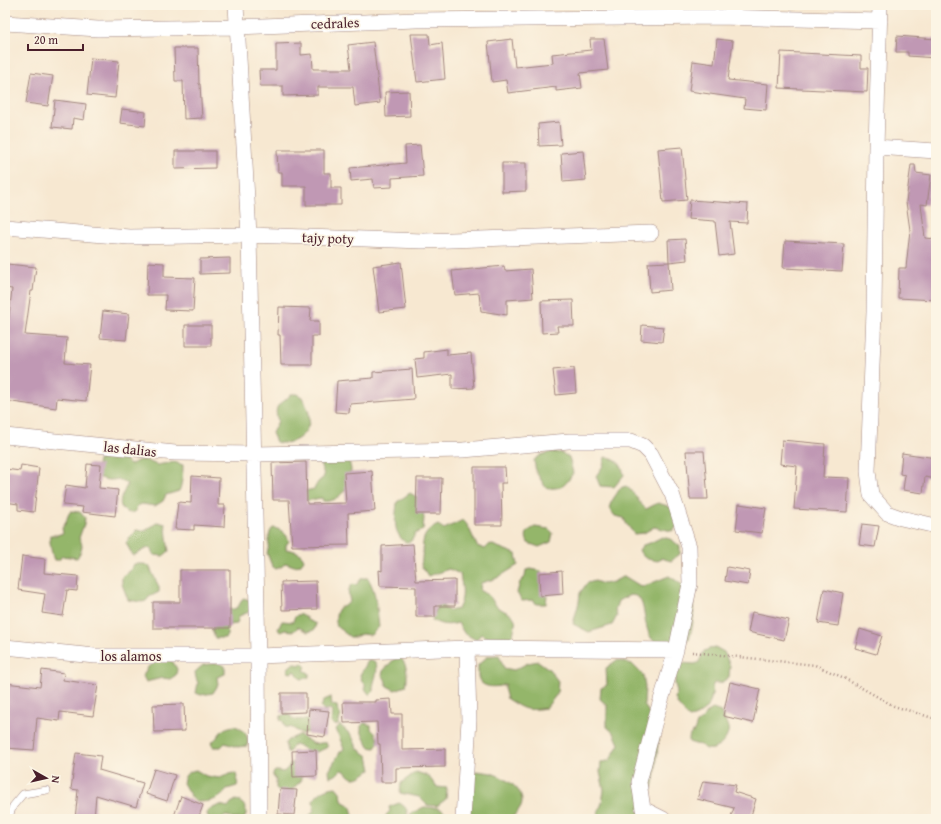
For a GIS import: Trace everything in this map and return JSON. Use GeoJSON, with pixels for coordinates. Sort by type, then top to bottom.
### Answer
{"type":"FeatureCollection","features":[{"type":"Feature","properties":{"kind":"street"},"geometry":{"type":"LineString","coordinates":[[236,5],[249,235],[255,454],[259,819]]}},
{"type":"Feature","properties":{"kind":"street"},"geometry":{"type":"LineString","coordinates":[[880,5],[876,147],[874,312],[868,471],[871,495],[887,513],[901,518],[936,526]]}},
{"type":"Feature","properties":{"kind":"street","name":"cedrales"},"geometry":{"type":"LineString","coordinates":[[5,23],[98,29],[237,28],[416,20],[702,17],[880,21]]}},
{"type":"Feature","properties":{"kind":"street"},"geometry":{"type":"LineString","coordinates":[[876,147],[936,151]]}},
{"type":"Feature","properties":{"kind":"street","name":"tajy poty"},"geometry":{"type":"LineString","coordinates":[[5,226],[129,237],[249,235],[423,241],[651,233]]}},
{"type":"Feature","properties":{"kind":"street","name":"las dalias"},"geometry":{"type":"LineString","coordinates":[[5,436],[175,453],[255,454],[463,450],[569,441],[631,441],[643,446],[651,454],[672,494],[689,547],[690,584],[676,650],[639,782],[643,809],[662,819]]}},
{"type":"Feature","properties":{"kind":"street","name":"los alamos"},"geometry":{"type":"LineString","coordinates":[[5,647],[95,656],[258,656],[467,648],[676,650]]}},
{"type":"Feature","properties":{"kind":"street"},"geometry":{"type":"LineString","coordinates":[[463,819],[469,720],[467,648]]}},
{"type":"Feature","properties":{"kind":"lane"},"geometry":{"type":"LineString","coordinates":[[8,819],[13,806],[23,794],[47,790]]}},
{"type":"Feature","properties":{"kind":"path"},"geometry":{"type":"LineString","coordinates":[[676,650],[815,665],[842,677],[894,706],[936,719]]}},
{"type":"Feature","properties":{"kind":"green space"},"geometry":{"type":"Polygon","coordinates":[[[291,394],[297,394],[302,397],[308,410],[309,422],[300,438],[288,443],[276,442],[272,433],[278,421],[276,410],[279,404],[291,394]]]}},
{"type":"Feature","properties":{"kind":"green space"},"geometry":{"type":"Polygon","coordinates":[[[551,452],[561,453],[569,457],[573,473],[563,486],[546,488],[536,472],[534,460],[541,455],[551,452]]]}},
{"type":"Feature","properties":{"kind":"green space"},"geometry":{"type":"Polygon","coordinates":[[[104,453],[119,453],[130,465],[139,460],[145,460],[157,465],[174,462],[183,465],[183,475],[180,489],[179,491],[166,495],[163,501],[155,506],[142,504],[137,506],[136,511],[128,513],[121,507],[120,504],[121,497],[127,484],[118,479],[107,480],[97,476],[98,463],[100,457],[104,453]]]}},
{"type":"Feature","properties":{"kind":"green space"},"geometry":{"type":"Polygon","coordinates":[[[348,457],[351,469],[350,485],[341,494],[335,499],[328,501],[323,501],[322,498],[318,498],[304,501],[305,491],[314,489],[318,482],[324,477],[318,459],[348,457]]]}},
{"type":"Feature","properties":{"kind":"green space"},"geometry":{"type":"Polygon","coordinates":[[[605,457],[618,462],[623,471],[624,475],[614,487],[600,486],[596,476],[603,466],[605,457]]]}},
{"type":"Feature","properties":{"kind":"green space"},"geometry":{"type":"Polygon","coordinates":[[[626,486],[646,509],[658,503],[674,508],[678,526],[672,531],[654,527],[644,533],[634,534],[624,518],[615,516],[609,508],[620,488],[626,486]]]}},
{"type":"Feature","properties":{"kind":"green space"},"geometry":{"type":"Polygon","coordinates":[[[410,493],[420,499],[424,518],[423,530],[416,533],[411,541],[406,543],[398,534],[396,529],[396,513],[397,502],[410,493]]]}},
{"type":"Feature","properties":{"kind":"green space"},"geometry":{"type":"Polygon","coordinates":[[[71,511],[80,512],[85,518],[79,538],[82,543],[81,550],[77,558],[62,556],[59,560],[54,560],[50,535],[63,533],[62,528],[71,511]]]}},
{"type":"Feature","properties":{"kind":"green space"},"geometry":{"type":"Polygon","coordinates":[[[463,520],[468,526],[477,546],[485,549],[490,544],[516,554],[518,565],[497,578],[481,583],[480,591],[488,595],[497,606],[511,614],[514,618],[515,628],[509,639],[500,641],[481,634],[476,640],[464,633],[458,623],[445,624],[432,620],[439,604],[449,611],[458,609],[462,600],[462,588],[460,574],[449,569],[428,576],[421,565],[424,537],[431,529],[438,525],[444,529],[463,520]]]}},
{"type":"Feature","properties":{"kind":"green space"},"geometry":{"type":"Polygon","coordinates":[[[158,522],[165,524],[169,551],[163,556],[154,555],[151,548],[145,549],[133,556],[126,543],[136,530],[145,531],[158,522]]]}},
{"type":"Feature","properties":{"kind":"green space"},"geometry":{"type":"Polygon","coordinates":[[[535,527],[549,529],[553,533],[551,542],[539,547],[528,543],[526,535],[535,527]]]}},
{"type":"Feature","properties":{"kind":"green space"},"geometry":{"type":"Polygon","coordinates":[[[273,528],[283,532],[287,536],[289,541],[286,545],[286,549],[297,552],[303,557],[304,560],[300,565],[294,566],[286,563],[276,569],[272,566],[267,553],[269,547],[269,536],[273,528]]]}},
{"type":"Feature","properties":{"kind":"green space"},"geometry":{"type":"Polygon","coordinates":[[[662,537],[670,539],[680,546],[680,554],[671,561],[661,558],[658,561],[652,560],[643,556],[639,550],[643,545],[662,537]]]}},
{"type":"Feature","properties":{"kind":"green space"},"geometry":{"type":"Polygon","coordinates":[[[134,564],[144,564],[149,566],[159,587],[159,592],[149,597],[146,601],[142,602],[128,600],[122,584],[122,577],[129,572],[134,564]]]}},
{"type":"Feature","properties":{"kind":"green space"},"geometry":{"type":"Polygon","coordinates":[[[531,569],[541,571],[548,586],[546,604],[536,604],[534,600],[522,601],[517,593],[520,582],[525,577],[526,570],[531,569]]]}},
{"type":"Feature","properties":{"kind":"green space"},"geometry":{"type":"Polygon","coordinates":[[[624,576],[642,587],[669,576],[684,587],[691,598],[694,612],[689,639],[671,645],[655,642],[648,631],[641,601],[637,596],[630,595],[618,601],[615,610],[617,616],[612,625],[589,632],[573,624],[580,593],[587,583],[595,581],[603,584],[613,582],[624,576]]]}},
{"type":"Feature","properties":{"kind":"green space"},"geometry":{"type":"Polygon","coordinates":[[[362,578],[368,578],[371,584],[376,602],[379,627],[371,635],[361,634],[355,637],[350,637],[337,627],[336,615],[342,606],[348,604],[350,601],[348,594],[350,588],[353,584],[356,585],[362,578]]]}},
{"type":"Feature","properties":{"kind":"green space"},"geometry":{"type":"Polygon","coordinates":[[[243,598],[250,600],[252,607],[249,612],[239,616],[237,624],[228,625],[227,635],[225,638],[215,638],[212,630],[213,623],[226,610],[238,607],[243,598]]]}},
{"type":"Feature","properties":{"kind":"green space"},"geometry":{"type":"Polygon","coordinates":[[[297,615],[304,615],[307,620],[316,624],[314,630],[308,632],[298,627],[294,631],[285,630],[280,632],[278,629],[282,621],[293,622],[297,615]]]}},
{"type":"Feature","properties":{"kind":"green space"},"geometry":{"type":"Polygon","coordinates":[[[715,647],[724,652],[730,666],[729,677],[721,683],[714,683],[711,699],[707,707],[697,716],[689,718],[678,705],[675,698],[677,692],[675,672],[681,663],[695,664],[699,662],[704,651],[715,647]]]}},
{"type":"Feature","properties":{"kind":"green space"},"geometry":{"type":"Polygon","coordinates":[[[499,655],[504,668],[514,670],[528,663],[538,661],[549,669],[558,681],[557,694],[546,708],[525,709],[507,699],[504,688],[506,684],[494,687],[485,685],[479,680],[478,665],[488,656],[499,655]]]}},
{"type":"Feature","properties":{"kind":"green space"},"geometry":{"type":"Polygon","coordinates":[[[397,656],[401,658],[405,665],[407,678],[406,686],[395,690],[387,686],[382,675],[383,671],[397,656]]]}},
{"type":"Feature","properties":{"kind":"green space"},"geometry":{"type":"Polygon","coordinates":[[[161,657],[173,662],[177,669],[176,675],[170,679],[162,678],[146,682],[143,676],[147,668],[161,657]]]}},
{"type":"Feature","properties":{"kind":"green space"},"geometry":{"type":"Polygon","coordinates":[[[617,660],[632,664],[643,675],[645,686],[644,705],[659,728],[656,770],[652,788],[646,801],[653,819],[598,819],[598,812],[602,803],[604,790],[600,772],[601,763],[610,760],[619,744],[614,733],[607,727],[607,705],[600,699],[601,688],[607,685],[606,668],[617,660]]]}},
{"type":"Feature","properties":{"kind":"green space"},"geometry":{"type":"Polygon","coordinates":[[[368,661],[376,663],[377,667],[373,692],[370,695],[365,689],[365,684],[360,675],[368,661]]]}},
{"type":"Feature","properties":{"kind":"green space"},"geometry":{"type":"Polygon","coordinates":[[[218,663],[225,666],[225,674],[217,677],[218,685],[213,693],[201,695],[196,693],[198,683],[195,672],[203,665],[218,663]]]}},
{"type":"Feature","properties":{"kind":"green space"},"geometry":{"type":"Polygon","coordinates":[[[294,663],[299,665],[302,663],[306,667],[304,670],[309,673],[309,677],[301,679],[294,671],[291,673],[288,672],[288,668],[294,663]]]}},
{"type":"Feature","properties":{"kind":"green space"},"geometry":{"type":"Polygon","coordinates":[[[331,697],[332,705],[337,706],[338,712],[341,715],[338,725],[331,723],[332,710],[327,709],[325,711],[321,707],[324,700],[331,697]]]}},
{"type":"Feature","properties":{"kind":"green space"},"geometry":{"type":"Polygon","coordinates":[[[713,709],[721,712],[728,727],[728,733],[721,745],[714,749],[706,749],[701,745],[689,742],[690,736],[694,732],[697,723],[713,709]]]}},
{"type":"Feature","properties":{"kind":"green space"},"geometry":{"type":"Polygon","coordinates":[[[286,714],[291,716],[292,719],[310,721],[311,731],[301,734],[293,728],[285,727],[283,721],[280,720],[281,716],[286,714]]]}},
{"type":"Feature","properties":{"kind":"green space"},"geometry":{"type":"Polygon","coordinates":[[[364,723],[371,725],[371,729],[375,733],[379,742],[375,748],[369,747],[361,731],[361,726],[364,723]]]}},
{"type":"Feature","properties":{"kind":"green space"},"geometry":{"type":"Polygon","coordinates":[[[340,725],[351,735],[357,748],[368,756],[371,770],[358,778],[352,778],[341,770],[336,775],[330,777],[329,771],[340,752],[344,749],[336,729],[340,725]]]}},
{"type":"Feature","properties":{"kind":"green space"},"geometry":{"type":"Polygon","coordinates":[[[235,726],[246,734],[248,740],[247,746],[237,747],[225,743],[221,747],[213,747],[211,743],[223,730],[235,726]]]}},
{"type":"Feature","properties":{"kind":"green space"},"geometry":{"type":"Polygon","coordinates":[[[299,735],[314,744],[326,743],[328,747],[311,753],[294,745],[289,752],[287,752],[285,743],[299,735]]]}},
{"type":"Feature","properties":{"kind":"green space"},"geometry":{"type":"Polygon","coordinates":[[[298,762],[302,769],[301,781],[289,792],[282,793],[276,788],[276,780],[273,773],[275,771],[283,772],[291,763],[298,762]]]}},
{"type":"Feature","properties":{"kind":"green space"},"geometry":{"type":"Polygon","coordinates":[[[196,770],[206,776],[219,778],[233,773],[236,774],[238,782],[237,786],[227,789],[216,799],[201,802],[192,798],[183,783],[187,774],[196,770]]]}},
{"type":"Feature","properties":{"kind":"green space"},"geometry":{"type":"Polygon","coordinates":[[[476,771],[491,773],[501,777],[511,783],[519,791],[522,804],[511,819],[469,819],[470,783],[476,771]]]}},
{"type":"Feature","properties":{"kind":"green space"},"geometry":{"type":"Polygon","coordinates":[[[416,772],[428,776],[437,787],[447,788],[446,799],[437,806],[427,805],[419,797],[400,793],[401,783],[416,772]]]}},
{"type":"Feature","properties":{"kind":"green space"},"geometry":{"type":"Polygon","coordinates":[[[336,787],[340,792],[343,802],[351,808],[354,819],[307,819],[314,810],[313,800],[326,789],[336,787]]]}},
{"type":"Feature","properties":{"kind":"green space"},"geometry":{"type":"Polygon","coordinates":[[[236,800],[244,805],[246,813],[244,819],[233,819],[226,816],[221,819],[209,819],[207,814],[208,810],[220,805],[228,807],[236,800]]]}},
{"type":"Feature","properties":{"kind":"green space"},"geometry":{"type":"Polygon","coordinates":[[[399,803],[408,814],[407,819],[386,819],[386,815],[390,811],[389,807],[399,803]]]}},
{"type":"Feature","properties":{"kind":"green space"},"geometry":{"type":"Polygon","coordinates":[[[424,807],[440,809],[447,816],[446,819],[413,819],[410,814],[424,807]]]}},
{"type":"Feature","properties":{"kind":"building"},"geometry":{"type":"Polygon","coordinates":[[[411,34],[429,34],[430,45],[442,43],[445,79],[417,82],[411,34]]]}},
{"type":"Feature","properties":{"kind":"building"},"geometry":{"type":"Polygon","coordinates":[[[897,36],[936,39],[936,58],[908,56],[908,52],[896,52],[897,36]]]}},
{"type":"Feature","properties":{"kind":"building"},"geometry":{"type":"Polygon","coordinates":[[[512,39],[515,67],[553,63],[552,54],[591,50],[590,39],[604,39],[608,70],[580,73],[582,88],[556,91],[556,87],[508,93],[506,80],[492,82],[488,42],[512,39]]]}},
{"type":"Feature","properties":{"kind":"building"},"geometry":{"type":"Polygon","coordinates":[[[717,39],[733,41],[728,80],[768,84],[766,110],[744,108],[745,99],[689,91],[693,61],[714,64],[717,39]]]}},
{"type":"Feature","properties":{"kind":"building"},"geometry":{"type":"Polygon","coordinates":[[[373,42],[380,103],[355,106],[353,87],[318,87],[318,95],[283,96],[283,86],[260,86],[259,70],[276,70],[276,44],[301,43],[301,55],[312,54],[313,69],[351,69],[348,45],[373,42]]]}},
{"type":"Feature","properties":{"kind":"building"},"geometry":{"type":"Polygon","coordinates":[[[174,48],[198,48],[202,118],[184,119],[183,81],[175,81],[174,48]]]}},
{"type":"Feature","properties":{"kind":"building"},"geometry":{"type":"Polygon","coordinates":[[[781,52],[861,56],[861,68],[868,68],[867,92],[779,88],[781,52]]]}},
{"type":"Feature","properties":{"kind":"building"},"geometry":{"type":"Polygon","coordinates":[[[91,58],[119,61],[115,98],[87,95],[91,58]]]}},
{"type":"Feature","properties":{"kind":"building"},"geometry":{"type":"Polygon","coordinates":[[[31,73],[53,76],[48,106],[26,103],[31,73]]]}},
{"type":"Feature","properties":{"kind":"building"},"geometry":{"type":"Polygon","coordinates":[[[409,91],[410,116],[386,117],[385,92],[409,91]]]}},
{"type":"Feature","properties":{"kind":"building"},"geometry":{"type":"Polygon","coordinates":[[[55,100],[86,104],[84,120],[73,118],[72,129],[52,127],[55,100]]]}},
{"type":"Feature","properties":{"kind":"building"},"geometry":{"type":"Polygon","coordinates":[[[122,109],[146,112],[145,126],[120,123],[122,109]]]}},
{"type":"Feature","properties":{"kind":"building"},"geometry":{"type":"Polygon","coordinates":[[[559,122],[561,145],[539,146],[538,124],[559,122]]]}},
{"type":"Feature","properties":{"kind":"building"},"geometry":{"type":"Polygon","coordinates":[[[420,145],[423,176],[392,178],[392,187],[374,188],[373,179],[351,181],[350,168],[406,163],[405,146],[420,145]]]}},
{"type":"Feature","properties":{"kind":"building"},"geometry":{"type":"Polygon","coordinates":[[[682,147],[687,200],[663,202],[658,149],[682,147]]]}},
{"type":"Feature","properties":{"kind":"building"},"geometry":{"type":"Polygon","coordinates":[[[277,150],[324,150],[324,173],[331,173],[331,188],[341,188],[341,205],[306,205],[306,186],[282,186],[282,172],[278,172],[277,150]]]}},
{"type":"Feature","properties":{"kind":"building"},"geometry":{"type":"Polygon","coordinates":[[[175,151],[215,151],[215,168],[175,169],[175,151]]]}},
{"type":"Feature","properties":{"kind":"building"},"geometry":{"type":"Polygon","coordinates":[[[583,151],[586,180],[563,182],[561,153],[583,151]]]}},
{"type":"Feature","properties":{"kind":"building"},"geometry":{"type":"Polygon","coordinates":[[[502,163],[526,163],[526,191],[502,192],[502,163]]]}},
{"type":"Feature","properties":{"kind":"building"},"geometry":{"type":"Polygon","coordinates":[[[911,165],[915,165],[916,173],[931,175],[927,205],[921,204],[925,238],[936,239],[936,300],[898,298],[899,268],[906,268],[910,230],[906,202],[911,165]]]}},
{"type":"Feature","properties":{"kind":"building"},"geometry":{"type":"Polygon","coordinates":[[[690,200],[748,204],[747,223],[730,222],[734,254],[719,256],[715,221],[688,219],[690,200]]]}},
{"type":"Feature","properties":{"kind":"building"},"geometry":{"type":"Polygon","coordinates":[[[685,239],[687,260],[669,262],[668,240],[685,239]]]}},
{"type":"Feature","properties":{"kind":"building"},"geometry":{"type":"Polygon","coordinates":[[[785,241],[844,244],[842,271],[783,268],[785,241]]]}},
{"type":"Feature","properties":{"kind":"building"},"geometry":{"type":"Polygon","coordinates":[[[230,258],[230,273],[200,274],[200,259],[230,258]]]}},
{"type":"Feature","properties":{"kind":"building"},"geometry":{"type":"Polygon","coordinates":[[[148,262],[164,263],[164,277],[195,278],[193,311],[165,310],[166,295],[147,295],[148,262]]]}},
{"type":"Feature","properties":{"kind":"building"},"geometry":{"type":"Polygon","coordinates":[[[401,262],[406,309],[379,312],[373,266],[401,262]]]}},
{"type":"Feature","properties":{"kind":"building"},"geometry":{"type":"Polygon","coordinates":[[[669,262],[671,290],[650,292],[648,263],[669,262]]]}},
{"type":"Feature","properties":{"kind":"building"},"geometry":{"type":"Polygon","coordinates":[[[7,264],[36,267],[25,335],[67,338],[65,363],[90,365],[86,401],[57,398],[56,408],[5,401],[5,333],[7,334],[12,289],[5,288],[7,264]]]}},
{"type":"Feature","properties":{"kind":"building"},"geometry":{"type":"Polygon","coordinates":[[[504,266],[505,271],[531,269],[533,298],[507,300],[507,315],[481,311],[479,293],[455,295],[452,271],[504,266]]]}},
{"type":"Feature","properties":{"kind":"building"},"geometry":{"type":"Polygon","coordinates":[[[573,300],[574,326],[557,326],[558,332],[542,333],[541,301],[573,300]]]}},
{"type":"Feature","properties":{"kind":"building"},"geometry":{"type":"Polygon","coordinates":[[[279,307],[311,308],[310,321],[319,321],[319,336],[312,336],[312,365],[281,365],[280,335],[278,335],[279,307]]]}},
{"type":"Feature","properties":{"kind":"building"},"geometry":{"type":"Polygon","coordinates":[[[103,311],[129,314],[126,340],[100,338],[103,311]]]}},
{"type":"Feature","properties":{"kind":"building"},"geometry":{"type":"Polygon","coordinates":[[[185,325],[211,325],[211,346],[185,346],[185,325]]]}},
{"type":"Feature","properties":{"kind":"building"},"geometry":{"type":"Polygon","coordinates":[[[642,325],[664,327],[662,342],[641,340],[642,325]]]}},
{"type":"Feature","properties":{"kind":"building"},"geometry":{"type":"Polygon","coordinates":[[[447,349],[447,355],[471,353],[474,388],[452,389],[452,374],[417,378],[415,359],[424,358],[424,352],[447,349]]]}},
{"type":"Feature","properties":{"kind":"building"},"geometry":{"type":"Polygon","coordinates":[[[574,368],[576,393],[556,395],[553,370],[574,368]]]}},
{"type":"Feature","properties":{"kind":"building"},"geometry":{"type":"Polygon","coordinates":[[[412,369],[414,399],[350,404],[349,413],[335,412],[337,381],[373,378],[373,372],[412,369]]]}},
{"type":"Feature","properties":{"kind":"building"},"geometry":{"type":"Polygon","coordinates":[[[782,440],[825,444],[823,477],[849,478],[847,512],[794,509],[797,466],[780,464],[782,440]]]}},
{"type":"Feature","properties":{"kind":"building"},"geometry":{"type":"Polygon","coordinates":[[[686,451],[704,451],[708,499],[690,499],[686,451]]]}},
{"type":"Feature","properties":{"kind":"building"},"geometry":{"type":"Polygon","coordinates":[[[902,453],[936,458],[936,479],[925,477],[923,493],[903,490],[905,475],[900,474],[902,453]]]}},
{"type":"Feature","properties":{"kind":"building"},"geometry":{"type":"Polygon","coordinates":[[[306,462],[307,504],[346,503],[344,473],[372,471],[375,511],[348,513],[349,545],[292,546],[289,500],[273,500],[272,463],[306,462]]]}},
{"type":"Feature","properties":{"kind":"building"},"geometry":{"type":"Polygon","coordinates":[[[87,464],[101,465],[99,488],[118,490],[115,516],[82,512],[83,507],[63,505],[66,485],[85,488],[87,464]]]}},
{"type":"Feature","properties":{"kind":"building"},"geometry":{"type":"Polygon","coordinates":[[[21,465],[39,468],[34,512],[18,510],[18,504],[5,502],[5,469],[20,471],[21,465]]]}},
{"type":"Feature","properties":{"kind":"building"},"geometry":{"type":"Polygon","coordinates":[[[474,467],[505,467],[506,483],[501,483],[502,525],[474,525],[474,467]]]}},
{"type":"Feature","properties":{"kind":"building"},"geometry":{"type":"Polygon","coordinates":[[[192,476],[219,478],[218,505],[225,505],[224,527],[194,525],[194,530],[175,529],[178,502],[191,503],[192,476]]]}},
{"type":"Feature","properties":{"kind":"building"},"geometry":{"type":"Polygon","coordinates":[[[417,478],[442,478],[441,514],[416,514],[417,478]]]}},
{"type":"Feature","properties":{"kind":"building"},"geometry":{"type":"Polygon","coordinates":[[[739,504],[766,508],[762,533],[736,530],[739,504]]]}},
{"type":"Feature","properties":{"kind":"building"},"geometry":{"type":"Polygon","coordinates":[[[862,524],[879,526],[875,547],[859,545],[862,524]]]}},
{"type":"Feature","properties":{"kind":"building"},"geometry":{"type":"Polygon","coordinates":[[[413,544],[416,581],[455,580],[455,606],[435,606],[435,617],[416,617],[416,587],[380,586],[379,570],[382,571],[382,546],[413,544]]]}},
{"type":"Feature","properties":{"kind":"building"},"geometry":{"type":"Polygon","coordinates":[[[22,556],[45,559],[44,573],[78,576],[77,591],[67,590],[63,616],[42,613],[45,594],[18,590],[22,556]]]}},
{"type":"Feature","properties":{"kind":"building"},"geometry":{"type":"Polygon","coordinates":[[[727,567],[750,571],[748,585],[725,581],[727,567]]]}},
{"type":"Feature","properties":{"kind":"building"},"geometry":{"type":"Polygon","coordinates":[[[180,570],[230,570],[230,628],[153,628],[153,602],[180,602],[180,570]]]}},
{"type":"Feature","properties":{"kind":"building"},"geometry":{"type":"Polygon","coordinates":[[[562,571],[563,594],[540,596],[539,573],[562,571]]]}},
{"type":"Feature","properties":{"kind":"building"},"geometry":{"type":"Polygon","coordinates":[[[316,581],[317,609],[282,610],[281,582],[316,581]]]}},
{"type":"Feature","properties":{"kind":"building"},"geometry":{"type":"Polygon","coordinates":[[[824,589],[843,593],[838,626],[818,623],[824,589]]]}},
{"type":"Feature","properties":{"kind":"building"},"geometry":{"type":"Polygon","coordinates":[[[752,612],[789,620],[784,640],[748,632],[752,612]]]}},
{"type":"Feature","properties":{"kind":"building"},"geometry":{"type":"Polygon","coordinates":[[[860,629],[882,636],[876,654],[855,648],[860,629]]]}},
{"type":"Feature","properties":{"kind":"building"},"geometry":{"type":"Polygon","coordinates":[[[42,670],[64,673],[63,680],[98,685],[93,716],[60,712],[59,721],[37,718],[34,750],[5,748],[7,706],[5,705],[5,683],[40,687],[42,670]]]}},
{"type":"Feature","properties":{"kind":"building"},"geometry":{"type":"Polygon","coordinates":[[[730,682],[760,689],[753,723],[723,716],[730,682]]]}},
{"type":"Feature","properties":{"kind":"building"},"geometry":{"type":"Polygon","coordinates":[[[281,693],[306,693],[306,712],[281,713],[281,693]]]}},
{"type":"Feature","properties":{"kind":"building"},"geometry":{"type":"Polygon","coordinates":[[[391,699],[392,714],[402,714],[402,750],[445,749],[445,767],[396,768],[396,782],[381,782],[380,744],[378,744],[377,722],[344,723],[343,702],[376,702],[376,700],[391,699]]]}},
{"type":"Feature","properties":{"kind":"building"},"geometry":{"type":"Polygon","coordinates":[[[184,704],[185,731],[154,732],[153,705],[184,704]]]}},
{"type":"Feature","properties":{"kind":"building"},"geometry":{"type":"Polygon","coordinates":[[[309,709],[329,711],[325,737],[307,734],[309,709]]]}},
{"type":"Feature","properties":{"kind":"building"},"geometry":{"type":"Polygon","coordinates":[[[316,750],[317,776],[293,777],[292,751],[316,750]]]}},
{"type":"Feature","properties":{"kind":"building"},"geometry":{"type":"Polygon","coordinates":[[[76,753],[101,756],[99,770],[143,783],[136,807],[96,795],[94,819],[75,819],[78,790],[71,789],[76,753]]]}},
{"type":"Feature","properties":{"kind":"building"},"geometry":{"type":"Polygon","coordinates":[[[154,769],[175,775],[167,801],[146,794],[154,769]]]}},
{"type":"Feature","properties":{"kind":"building"},"geometry":{"type":"Polygon","coordinates":[[[703,781],[736,785],[734,792],[756,799],[750,819],[730,819],[734,808],[697,799],[703,781]]]}},
{"type":"Feature","properties":{"kind":"building"},"geometry":{"type":"Polygon","coordinates":[[[280,789],[297,790],[294,815],[278,814],[280,789]]]}},
{"type":"Feature","properties":{"kind":"building"},"geometry":{"type":"Polygon","coordinates":[[[181,796],[203,805],[198,819],[173,819],[181,796]]]}}]}
